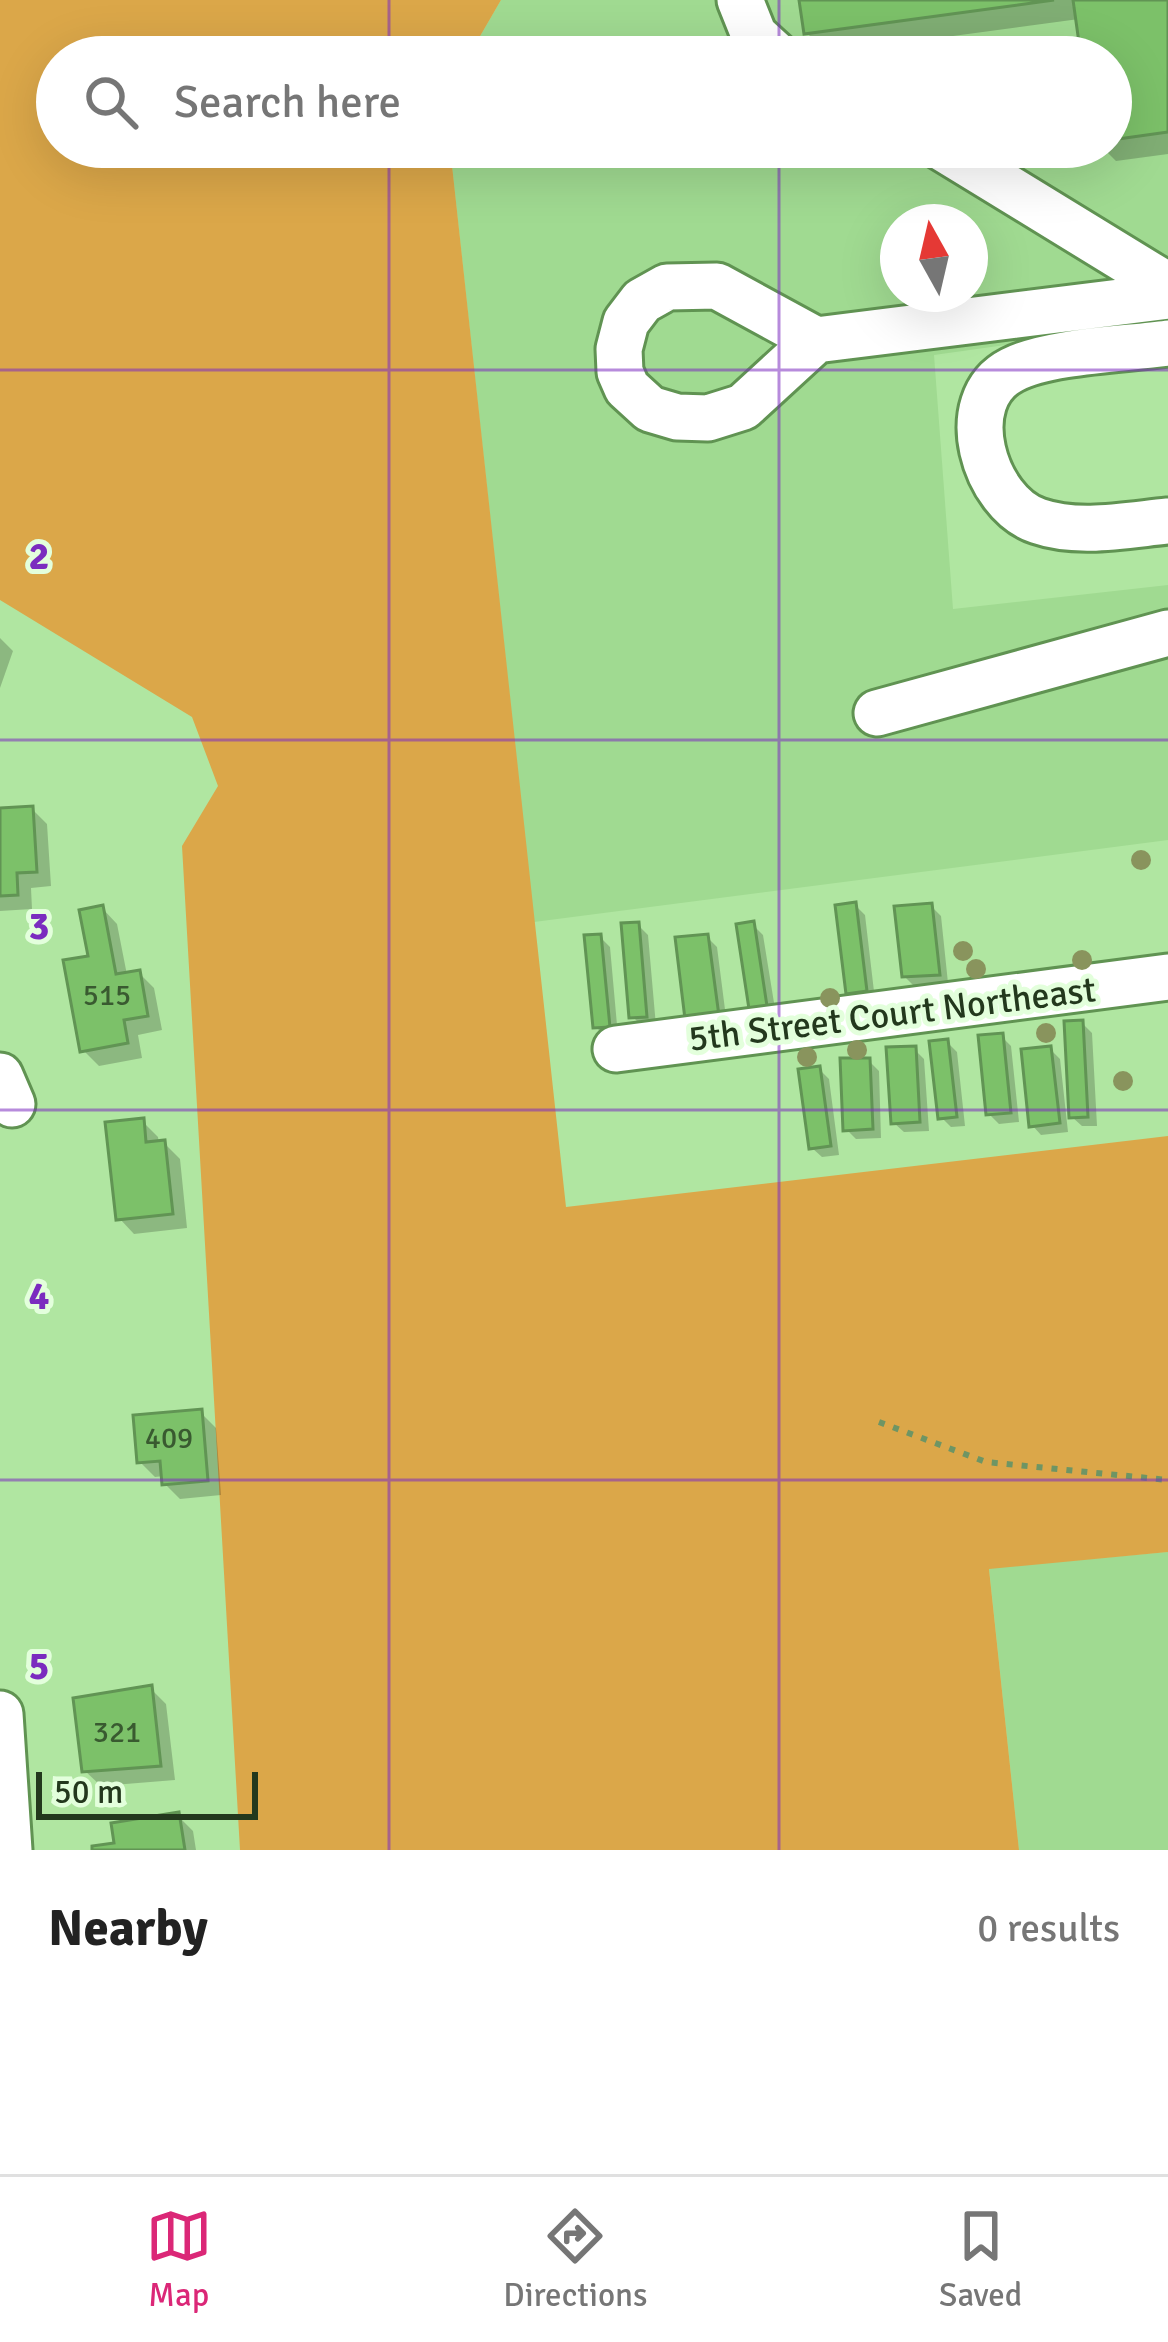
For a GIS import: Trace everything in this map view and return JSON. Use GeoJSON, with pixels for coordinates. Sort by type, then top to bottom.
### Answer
{"type":"FeatureCollection","features":[{"type":"Feature","properties":{"kind":"street"},"geometry":{"type":"LineString","coordinates":[[740,0],[755,36]]}},
{"type":"Feature","properties":{"kind":"street"},"geometry":{"type":"LineString","coordinates":[[975,168],[1168,286]]}},
{"type":"Feature","properties":{"kind":"street"},"geometry":{"type":"LineString","coordinates":[[816,340],[1168,296]]}},
{"type":"Feature","properties":{"kind":"street"},"geometry":{"type":"LineString","coordinates":[[1168,343],[1035,361],[1008,371],[983,403],[978,429],[997,487],[1034,521],[1066,527],[1168,521]]}},
{"type":"Feature","properties":{"kind":"street"},"geometry":{"type":"LineString","coordinates":[[877,713],[1168,633]]}},
{"type":"Feature","properties":{"kind":"street","name":"5th Street Court Northeast"},"geometry":{"type":"LineString","coordinates":[[616,1049],[1168,977]]}},
{"type":"Feature","properties":{"kind":"street"},"geometry":{"type":"LineString","coordinates":[[0,1714],[9,1850]]}},
{"type":"Feature","properties":{"kind":"path"},"geometry":{"type":"LineString","coordinates":[[879,1422],[986,1462],[1168,1480]]}},
{"type":"Feature","properties":{"kind":"shaded area"},"geometry":{"type":"Polygon","coordinates":[[[0,0],[501,0],[480,36],[36,36],[36,168],[452,168],[566,1207],[1168,1136],[1168,1552],[989,1569],[1019,1850],[240,1850],[182,846],[218,786],[192,717],[0,600],[0,0]]]}},
{"type":"Feature","properties":{"kind":"shaded area"},"geometry":{"type":"Polygon","coordinates":[[[501,0],[1168,0],[1168,322],[934,355],[953,609],[1168,585],[1168,840],[534,922],[452,168],[1132,168],[1132,36],[480,36],[501,0]]]}},
{"type":"Feature","properties":{"kind":"shaded area"},"geometry":{"type":"Polygon","coordinates":[[[1168,1552],[1168,1850],[1019,1850],[989,1568],[1168,1552]]]}},
{"type":"Feature","properties":{"kind":"building"},"geometry":{"type":"Polygon","coordinates":[[[799,0],[1054,0],[804,34],[799,0]]]}},
{"type":"Feature","properties":{"kind":"building"},"geometry":{"type":"Polygon","coordinates":[[[1073,0],[1168,0],[1168,132],[1132,137],[1132,36],[1078,36],[1073,0]]]}},
{"type":"Feature","properties":{"kind":"building"},"geometry":{"type":"Polygon","coordinates":[[[33,806],[37,872],[17,873],[18,895],[0,896],[0,808],[33,806]]]}},
{"type":"Feature","properties":{"kind":"building"},"geometry":{"type":"Polygon","coordinates":[[[856,902],[867,991],[846,994],[835,905],[856,902]]]}},
{"type":"Feature","properties":{"kind":"building"},"geometry":{"type":"Polygon","coordinates":[[[932,903],[940,975],[902,977],[894,906],[932,903]]]}},
{"type":"Feature","properties":{"kind":"building"},"geometry":{"type":"Polygon","coordinates":[[[103,905],[116,974],[140,970],[148,1016],[124,1020],[128,1043],[80,1052],[63,960],[88,956],[79,910],[103,905]]]}},
{"type":"Feature","properties":{"kind":"building"},"geometry":{"type":"Polygon","coordinates":[[[754,921],[767,1006],[749,1009],[736,924],[754,921]]]}},
{"type":"Feature","properties":{"kind":"building"},"geometry":{"type":"Polygon","coordinates":[[[639,922],[647,1017],[629,1018],[621,923],[639,922]]]}},
{"type":"Feature","properties":{"kind":"building"},"geometry":{"type":"Polygon","coordinates":[[[601,934],[610,1027],[593,1028],[584,935],[601,934]]]}},
{"type":"Feature","properties":{"kind":"building"},"geometry":{"type":"Polygon","coordinates":[[[708,934],[719,1016],[685,1019],[675,937],[708,934]]]}},
{"type":"Feature","properties":{"kind":"building"},"geometry":{"type":"Polygon","coordinates":[[[1083,1020],[1088,1117],[1069,1118],[1064,1021],[1083,1020]]]}},
{"type":"Feature","properties":{"kind":"building"},"geometry":{"type":"Polygon","coordinates":[[[1003,1033],[1011,1113],[986,1115],[978,1035],[1003,1033]]]}},
{"type":"Feature","properties":{"kind":"building"},"geometry":{"type":"Polygon","coordinates":[[[948,1039],[957,1117],[938,1119],[929,1041],[948,1039]]]}},
{"type":"Feature","properties":{"kind":"building"},"geometry":{"type":"Polygon","coordinates":[[[916,1046],[920,1122],[891,1124],[886,1047],[916,1046]]]}},
{"type":"Feature","properties":{"kind":"building"},"geometry":{"type":"Polygon","coordinates":[[[1051,1046],[1060,1123],[1029,1127],[1021,1049],[1051,1046]]]}},
{"type":"Feature","properties":{"kind":"building"},"geometry":{"type":"Polygon","coordinates":[[[840,1058],[870,1058],[873,1129],[843,1131],[840,1058]]]}},
{"type":"Feature","properties":{"kind":"building"},"geometry":{"type":"Polygon","coordinates":[[[820,1066],[831,1146],[809,1149],[798,1069],[820,1066]]]}},
{"type":"Feature","properties":{"kind":"building"},"geometry":{"type":"Polygon","coordinates":[[[144,1118],[146,1142],[165,1140],[173,1214],[116,1220],[105,1122],[144,1118]]]}},
{"type":"Feature","properties":{"kind":"building"},"geometry":{"type":"Polygon","coordinates":[[[202,1409],[208,1481],[162,1485],[160,1461],[137,1463],[133,1415],[202,1409]]]}},
{"type":"Feature","properties":{"kind":"building"},"geometry":{"type":"Polygon","coordinates":[[[152,1685],[161,1766],[82,1772],[73,1698],[152,1685]]]}},
{"type":"Feature","properties":{"kind":"building"},"geometry":{"type":"Polygon","coordinates":[[[179,1812],[185,1850],[92,1850],[92,1846],[114,1843],[111,1823],[179,1812]]]}}]}
